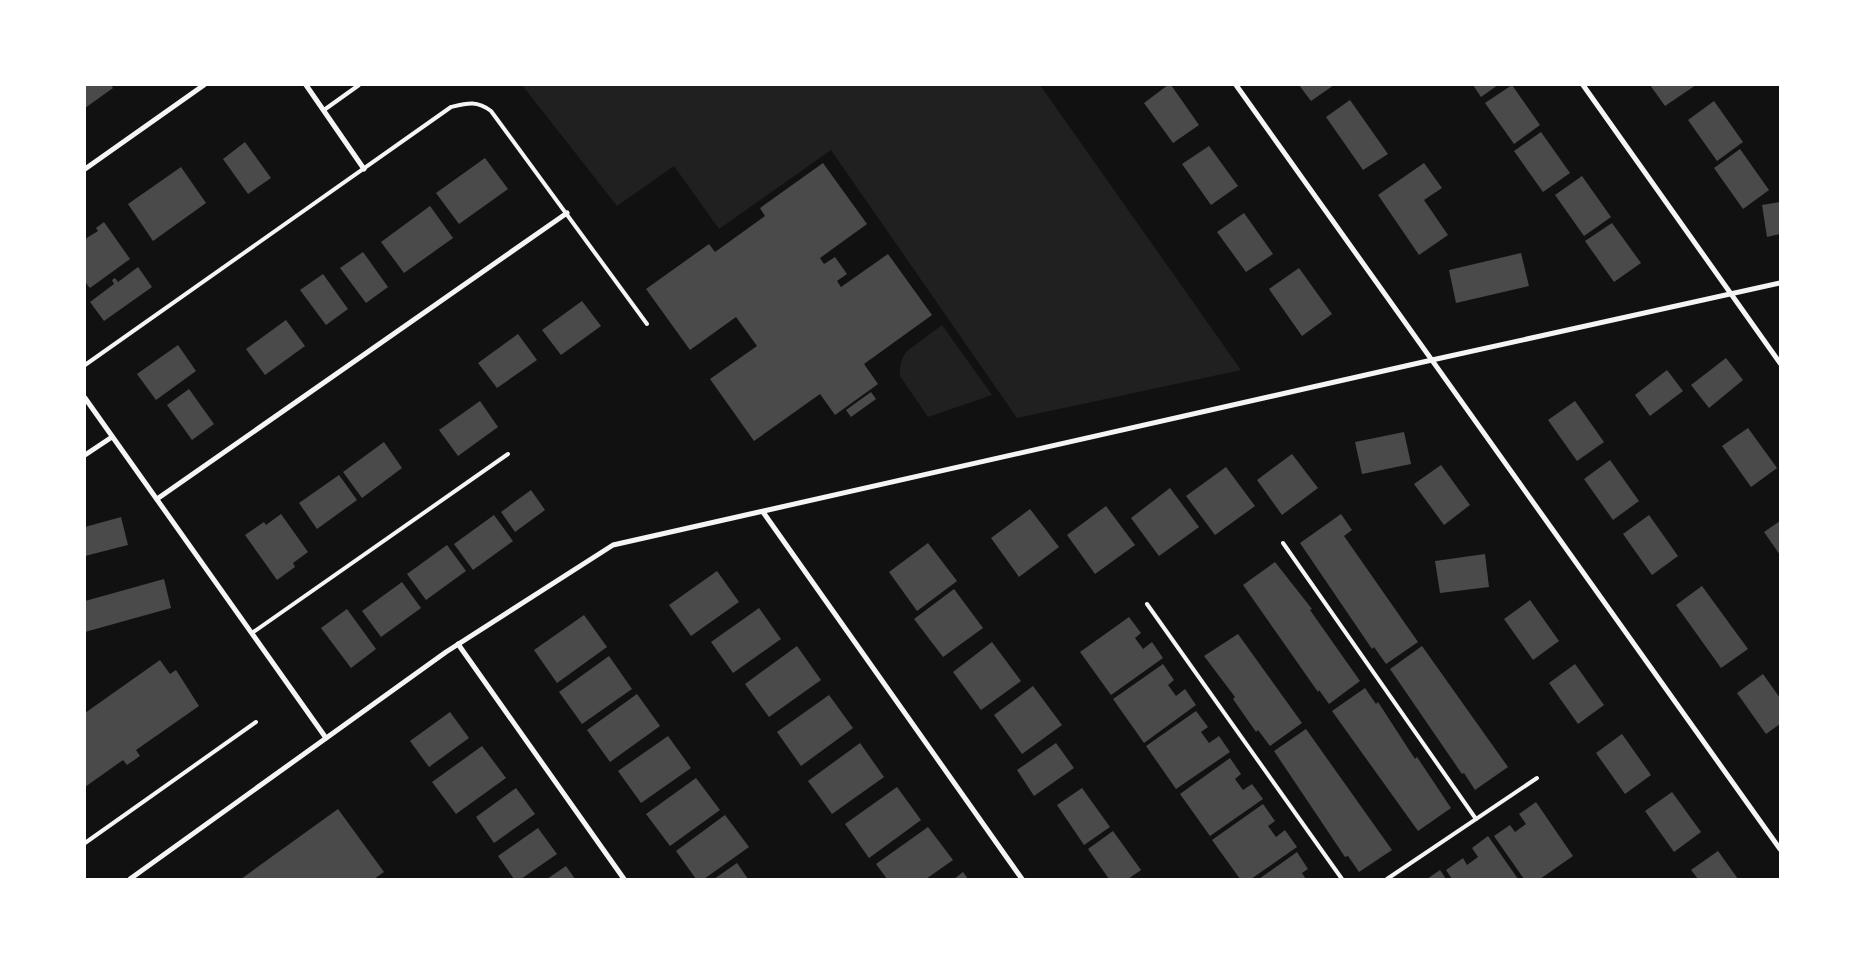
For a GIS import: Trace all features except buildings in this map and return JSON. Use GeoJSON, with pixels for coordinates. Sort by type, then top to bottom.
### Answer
{"type":"FeatureCollection","features":[{"type":"Feature","properties":{"kind":"street"},"geometry":{"type":"LineString","coordinates":[[85,169],[204,85]]}},
{"type":"Feature","properties":{"kind":"street"},"geometry":{"type":"LineString","coordinates":[[306,85],[364,169]]}},
{"type":"Feature","properties":{"kind":"street"},"geometry":{"type":"LineString","coordinates":[[1236,85],[1780,848]]}},
{"type":"Feature","properties":{"kind":"street"},"geometry":{"type":"LineString","coordinates":[[1583,85],[1780,362]]}},
{"type":"Feature","properties":{"kind":"street"},"geometry":{"type":"LineString","coordinates":[[157,499],[567,214]]}},
{"type":"Feature","properties":{"kind":"street"},"geometry":{"type":"LineString","coordinates":[[130,879],[458,644],[613,545],[1432,360],[1780,284]]}},
{"type":"Feature","properties":{"kind":"street"},"geometry":{"type":"LineString","coordinates":[[85,398],[326,738]]}},
{"type":"Feature","properties":{"kind":"street"},"geometry":{"type":"LineString","coordinates":[[85,455],[112,437]]}},
{"type":"Feature","properties":{"kind":"street"},"geometry":{"type":"LineString","coordinates":[[763,512],[1022,879]]}},
{"type":"Feature","properties":{"kind":"street"},"geometry":{"type":"LineString","coordinates":[[458,644],[624,879]]}},
{"type":"Feature","properties":{"kind":"lane"},"geometry":{"type":"LineString","coordinates":[[324,110],[359,85]]}},
{"type":"Feature","properties":{"kind":"lane"},"geometry":{"type":"LineString","coordinates":[[85,365],[451,107],[471,102],[484,105],[491,111],[647,324]]}},
{"type":"Feature","properties":{"kind":"lane"},"geometry":{"type":"LineString","coordinates":[[252,633],[508,454]]}},
{"type":"Feature","properties":{"kind":"lane"},"geometry":{"type":"LineString","coordinates":[[1283,543],[1476,819]]}},
{"type":"Feature","properties":{"kind":"lane"},"geometry":{"type":"LineString","coordinates":[[1147,604],[1342,879]]}},
{"type":"Feature","properties":{"kind":"lane"},"geometry":{"type":"LineString","coordinates":[[85,843],[256,722]]}},
{"type":"Feature","properties":{"kind":"lane"},"geometry":{"type":"LineString","coordinates":[[1387,879],[1537,778]]}},
{"type":"Feature","properties":{"kind":"shaded area"},"geometry":{"type":"Polygon","coordinates":[[[522,85],[1040,85],[1241,370],[1017,418],[831,150],[719,229],[674,166],[617,206],[522,85]]]}},
{"type":"Feature","properties":{"kind":"shaded area"},"geometry":{"type":"Polygon","coordinates":[[[942,325],[992,395],[928,417],[900,376],[900,366],[907,351],[942,325]]]}}]}
